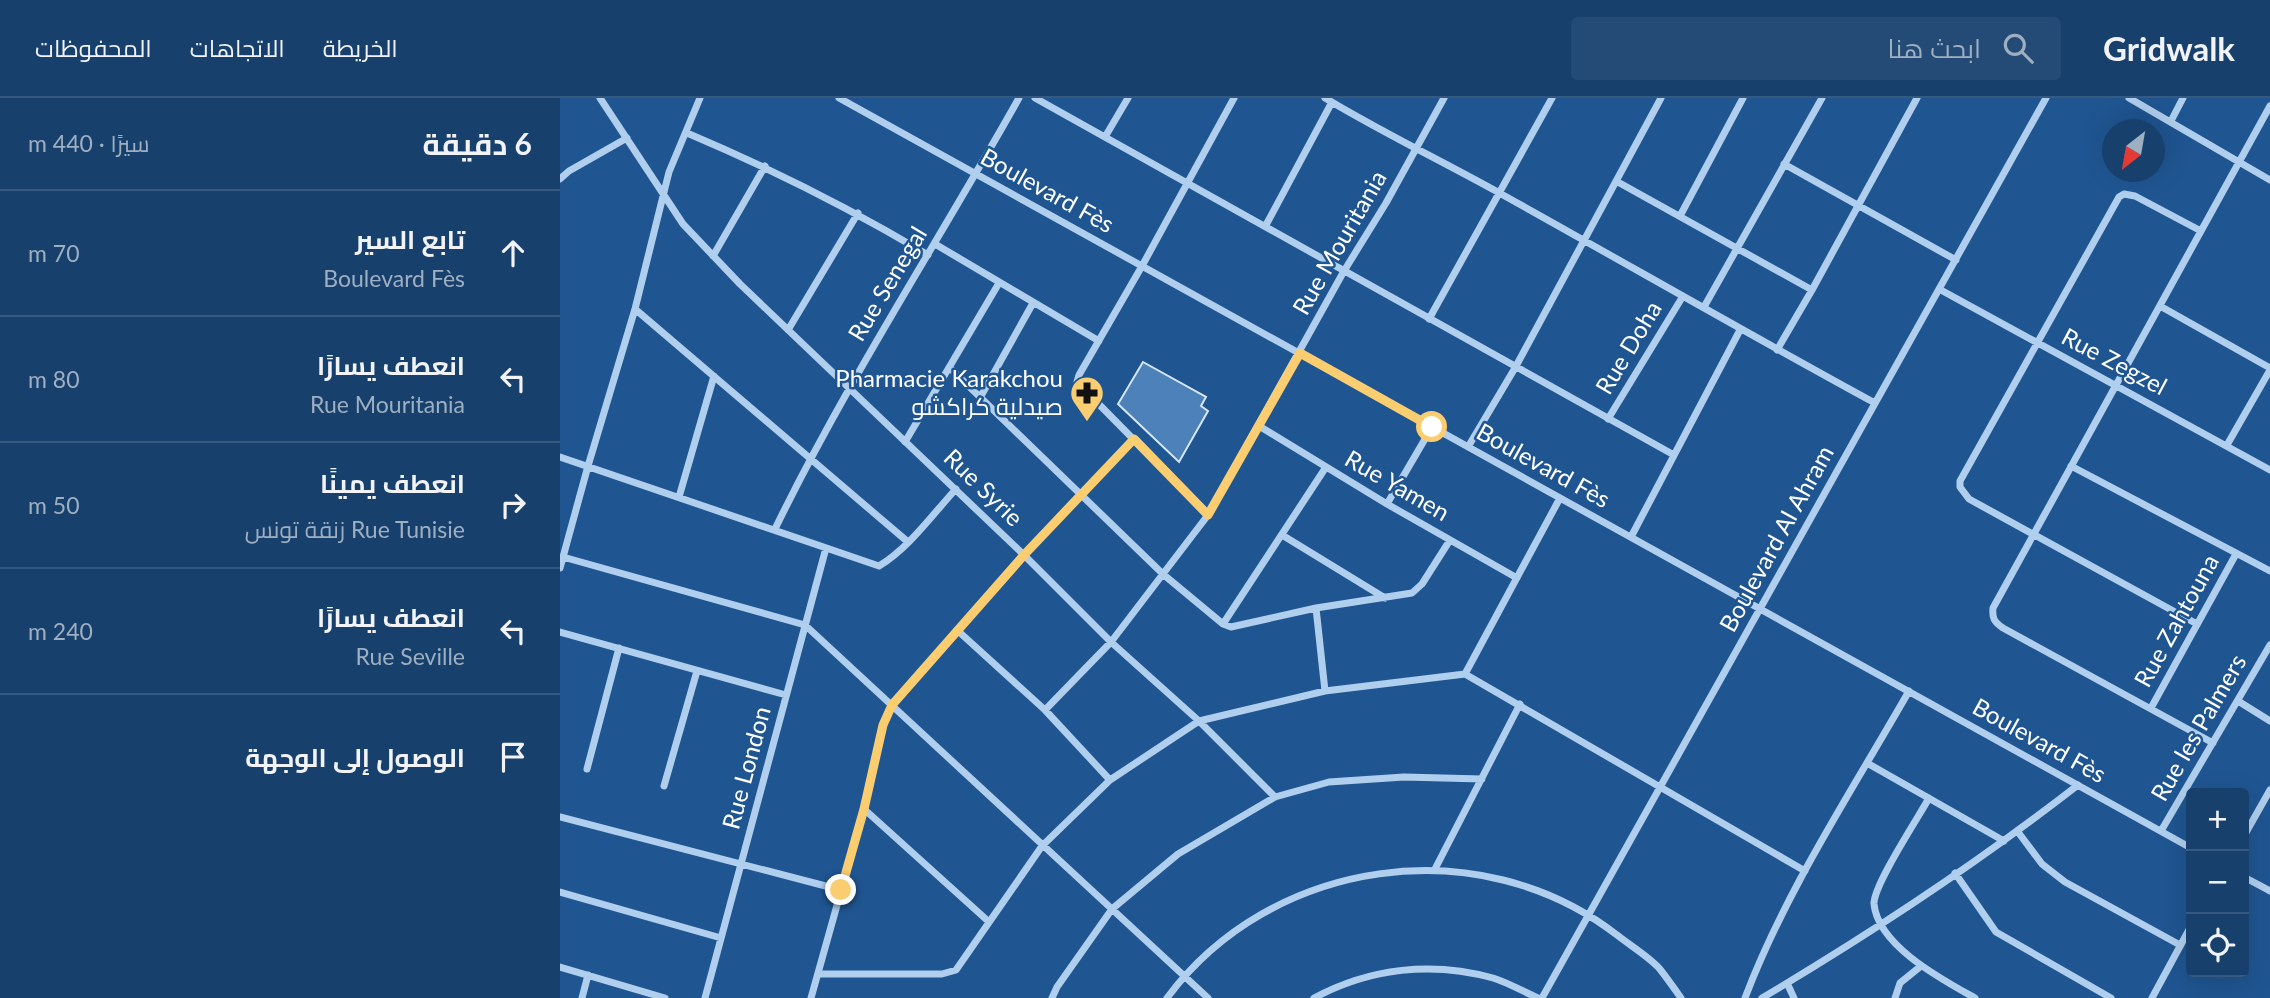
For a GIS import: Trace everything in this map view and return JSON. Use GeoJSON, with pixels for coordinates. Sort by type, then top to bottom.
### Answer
{"type":"FeatureCollection","features":[{"type":"Feature","properties":{"kind":"street","name":"Rue Syrie"},"geometry":{"type":"LineString","coordinates":[[600,98],[683,223],[713,256],[1275,797]]}},
{"type":"Feature","properties":{"kind":"street"},"geometry":{"type":"LineString","coordinates":[[560,568],[587,466],[635,309],[669,172],[700,98]]}},
{"type":"Feature","properties":{"kind":"street","name":"Boulevard Fès"},"geometry":{"type":"LineString","coordinates":[[839,98],[2186,845]]}},
{"type":"Feature","properties":{"kind":"street","name":"Rue Senegal"},"geometry":{"type":"LineString","coordinates":[[775,529],[810,457],[849,388],[1020,98]]}},
{"type":"Feature","properties":{"kind":"street"},"geometry":{"type":"LineString","coordinates":[[1035,98],[1674,455]]}},
{"type":"Feature","properties":{"kind":"street"},"geometry":{"type":"LineString","coordinates":[[1105,137],[1128,98]]}},
{"type":"Feature","properties":{"kind":"street"},"geometry":{"type":"LineString","coordinates":[[1208,515],[1077,382],[1234,98]]}},
{"type":"Feature","properties":{"kind":"street","name":"Rue Mouritania"},"geometry":{"type":"LineString","coordinates":[[1045,710],[1111,642],[1208,515],[1444,98]]}},
{"type":"Feature","properties":{"kind":"street"},"geometry":{"type":"LineString","coordinates":[[1429,318],[1552,98]]}},
{"type":"Feature","properties":{"kind":"street"},"geometry":{"type":"LineString","coordinates":[[1468,447],[1515,368],[1661,98]]}},
{"type":"Feature","properties":{"kind":"street"},"geometry":{"type":"LineString","coordinates":[[1680,216],[1743,98]]}},
{"type":"Feature","properties":{"kind":"street"},"geometry":{"type":"LineString","coordinates":[[1704,307],[1822,98]]}},
{"type":"Feature","properties":{"kind":"street"},"geometry":{"type":"LineString","coordinates":[[1777,350],[1917,98]]}},
{"type":"Feature","properties":{"kind":"street","name":"Boulevard Al Ahram"},"geometry":{"type":"LineString","coordinates":[[1540,998],[1590,914],[2046,98]]}},
{"type":"Feature","properties":{"kind":"street"},"geometry":{"type":"LineString","coordinates":[[2129,98],[2270,180]]}},
{"type":"Feature","properties":{"kind":"street"},"geometry":{"type":"LineString","coordinates":[[2171,121],[2183,98]]}},
{"type":"Feature","properties":{"kind":"street"},"geometry":{"type":"LineString","coordinates":[[1266,225],[1328,100],[1875,403]]}},
{"type":"Feature","properties":{"kind":"street"},"geometry":{"type":"LineString","coordinates":[[2213,743],[2003,628],[1994,620],[1993,608],[2270,106]]}},
{"type":"Feature","properties":{"kind":"street"},"geometry":{"type":"LineString","coordinates":[[687,132],[765,166],[858,213],[928,255]]}},
{"type":"Feature","properties":{"kind":"street"},"geometry":{"type":"LineString","coordinates":[[560,179],[569,171],[627,138]]}},
{"type":"Feature","properties":{"kind":"street"},"geometry":{"type":"LineString","coordinates":[[1784,164],[1956,260]]}},
{"type":"Feature","properties":{"kind":"street"},"geometry":{"type":"LineString","coordinates":[[713,256],[765,166]]}},
{"type":"Feature","properties":{"kind":"street"},"geometry":{"type":"LineString","coordinates":[[1616,181],[1812,290]]}},
{"type":"Feature","properties":{"kind":"street"},"geometry":{"type":"LineString","coordinates":[[2197,624],[1969,499],[1960,487],[1960,481],[2119,197],[2129,194],[2135,196],[2201,231]]}},
{"type":"Feature","properties":{"kind":"street"},"geometry":{"type":"LineString","coordinates":[[788,330],[858,213]]}},
{"type":"Feature","properties":{"kind":"street"},"geometry":{"type":"LineString","coordinates":[[935,244],[1099,341]]}},
{"type":"Feature","properties":{"kind":"street"},"geometry":{"type":"LineString","coordinates":[[905,442],[999,283]]}},
{"type":"Feature","properties":{"kind":"street","name":"Rue Zegzel"},"geometry":{"type":"LineString","coordinates":[[1939,289],[2270,470]]}},
{"type":"Feature","properties":{"kind":"street","name":"Rue Doha"},"geometry":{"type":"LineString","coordinates":[[1608,419],[1683,296]]}},
{"type":"Feature","properties":{"kind":"street"},"geometry":{"type":"LineString","coordinates":[[981,396],[1033,303]]}},
{"type":"Feature","properties":{"kind":"street"},"geometry":{"type":"LineString","coordinates":[[2160,306],[2270,369],[2227,445]]}},
{"type":"Feature","properties":{"kind":"street"},"geometry":{"type":"LineString","coordinates":[[635,309],[908,542]]}},
{"type":"Feature","properties":{"kind":"street"},"geometry":{"type":"LineString","coordinates":[[1631,537],[1740,330]]}},
{"type":"Feature","properties":{"kind":"street"},"geometry":{"type":"LineString","coordinates":[[950,368],[1164,575],[1223,624],[1231,627],[1316,608],[1412,593],[1422,584],[1450,540]]}},
{"type":"Feature","properties":{"kind":"street"},"geometry":{"type":"LineString","coordinates":[[679,497],[714,376]]}},
{"type":"Feature","properties":{"kind":"street","name":"Rue Yamen"},"geometry":{"type":"LineString","coordinates":[[1259,426],[1387,504],[1517,578]]}},
{"type":"Feature","properties":{"kind":"street"},"geometry":{"type":"LineString","coordinates":[[1387,504],[1432,427]]}},
{"type":"Feature","properties":{"kind":"street"},"geometry":{"type":"LineString","coordinates":[[811,998],[864,809],[883,725],[892,705],[1024,555],[1134,439]]}},
{"type":"Feature","properties":{"kind":"street"},"geometry":{"type":"LineString","coordinates":[[560,457],[879,566],[890,560],[956,489]]}},
{"type":"Feature","properties":{"kind":"street"},"geometry":{"type":"LineString","coordinates":[[2071,466],[2270,571]]}},
{"type":"Feature","properties":{"kind":"street"},"geometry":{"type":"LineString","coordinates":[[1223,624],[1326,467]]}},
{"type":"Feature","properties":{"kind":"street"},"geometry":{"type":"LineString","coordinates":[[1465,674],[1560,498]]}},
{"type":"Feature","properties":{"kind":"street"},"geometry":{"type":"LineString","coordinates":[[1282,535],[1386,598]]}},
{"type":"Feature","properties":{"kind":"street","name":"Rue London"},"geometry":{"type":"LineString","coordinates":[[705,998],[826,548]]}},
{"type":"Feature","properties":{"kind":"street","name":"Rue Zahtouna"},"geometry":{"type":"LineString","coordinates":[[2151,708],[2236,554]]}},
{"type":"Feature","properties":{"kind":"street"},"geometry":{"type":"LineString","coordinates":[[563,557],[805,625],[1208,998]]}},
{"type":"Feature","properties":{"kind":"street"},"geometry":{"type":"LineString","coordinates":[[1316,608],[1325,691]]}},
{"type":"Feature","properties":{"kind":"street"},"geometry":{"type":"LineString","coordinates":[[957,630],[1045,710],[1110,780]]}},
{"type":"Feature","properties":{"kind":"street"},"geometry":{"type":"LineString","coordinates":[[560,632],[786,695]]}},
{"type":"Feature","properties":{"kind":"street","name":"Rue les Palmers"},"geometry":{"type":"LineString","coordinates":[[2161,831],[2270,645]]}},
{"type":"Feature","properties":{"kind":"street"},"geometry":{"type":"LineString","coordinates":[[587,769],[619,648]]}},
{"type":"Feature","properties":{"kind":"street"},"geometry":{"type":"LineString","coordinates":[[664,786],[697,671]]}},
{"type":"Feature","properties":{"kind":"street"},"geometry":{"type":"LineString","coordinates":[[818,974],[947,974],[956,970],[1042,846],[1110,780],[1199,721],[1325,691],[1465,674],[1805,871]]}},
{"type":"Feature","properties":{"kind":"street"},"geometry":{"type":"LineString","coordinates":[[1745,998],[1805,871],[1909,691]]}},
{"type":"Feature","properties":{"kind":"street"},"geometry":{"type":"LineString","coordinates":[[2238,701],[2270,721]]}},
{"type":"Feature","properties":{"kind":"street"},"geometry":{"type":"LineString","coordinates":[[1435,869],[1520,704]]}},
{"type":"Feature","properties":{"kind":"street"},"geometry":{"type":"LineString","coordinates":[[1867,764],[2004,841]]}},
{"type":"Feature","properties":{"kind":"street"},"geometry":{"type":"LineString","coordinates":[[1052,998],[1056,987],[1112,909],[1178,854],[1275,797],[1329,782],[1404,777],[1482,779]]}},
{"type":"Feature","properties":{"kind":"street"},"geometry":{"type":"LineString","coordinates":[[1762,998],[2018,832],[2078,785]]}},
{"type":"Feature","properties":{"kind":"street"},"geometry":{"type":"LineString","coordinates":[[2249,827],[2270,790]]}},
{"type":"Feature","properties":{"kind":"street"},"geometry":{"type":"LineString","coordinates":[[1929,799],[1879,886],[1874,903],[1880,923],[1904,952],[1921,966],[1975,998]]}},
{"type":"Feature","properties":{"kind":"street"},"geometry":{"type":"LineString","coordinates":[[864,809],[988,921]]}},
{"type":"Feature","properties":{"kind":"street"},"geometry":{"type":"LineString","coordinates":[[560,817],[841,890]]}},
{"type":"Feature","properties":{"kind":"street"},"geometry":{"type":"LineString","coordinates":[[2018,832],[2042,864],[2065,882],[2180,945]]}},
{"type":"Feature","properties":{"kind":"street"},"geometry":{"type":"LineString","coordinates":[[1167,998],[1184,975],[1236,929],[1297,895],[1365,874],[1435,869],[1516,882],[1590,914],[1657,967],[1681,998]]}},
{"type":"Feature","properties":{"kind":"street"},"geometry":{"type":"LineString","coordinates":[[1955,873],[1996,932],[2110,998]]}},
{"type":"Feature","properties":{"kind":"street"},"geometry":{"type":"LineString","coordinates":[[2249,880],[2270,891]]}},
{"type":"Feature","properties":{"kind":"street"},"geometry":{"type":"LineString","coordinates":[[560,892],[721,938]]}},
{"type":"Feature","properties":{"kind":"street"},"geometry":{"type":"LineString","coordinates":[[2152,998],[2186,935]]}},
{"type":"Feature","properties":{"kind":"street"},"geometry":{"type":"LineString","coordinates":[[1895,998],[1900,983],[1921,966]]}},
{"type":"Feature","properties":{"kind":"street"},"geometry":{"type":"LineString","coordinates":[[560,967],[665,998]]}},
{"type":"Feature","properties":{"kind":"street"},"geometry":{"type":"LineString","coordinates":[[1314,998],[1341,984],[1391,970],[1443,968],[1495,979],[1540,998]]}},
{"type":"Feature","properties":{"kind":"street"},"geometry":{"type":"LineString","coordinates":[[582,998],[588,975]]}},
{"type":"Feature","properties":{"kind":"street"},"geometry":{"type":"LineString","coordinates":[[1787,983],[1794,998]]}},
{"type":"Feature","properties":{"kind":"building"},"geometry":{"type":"Polygon","coordinates":[[[1143,362],[1206,397],[1201,406],[1208,411],[1179,462],[1118,404],[1143,362]]]}},
{"type":"Feature","properties":{"kind":"place","name":"Pharmacie Karakchou صيدلية كراكشو"},"geometry":{"type":"Point","coordinates":[1087,423]}},
{"type":"Feature","properties":{"kind":"route"},"geometry":{"type":"LineString","coordinates":[[841,890],[864,809],[883,725],[892,705],[1024,555],[1134,439],[1208,515],[1300,353],[1432,427]]}}]}
